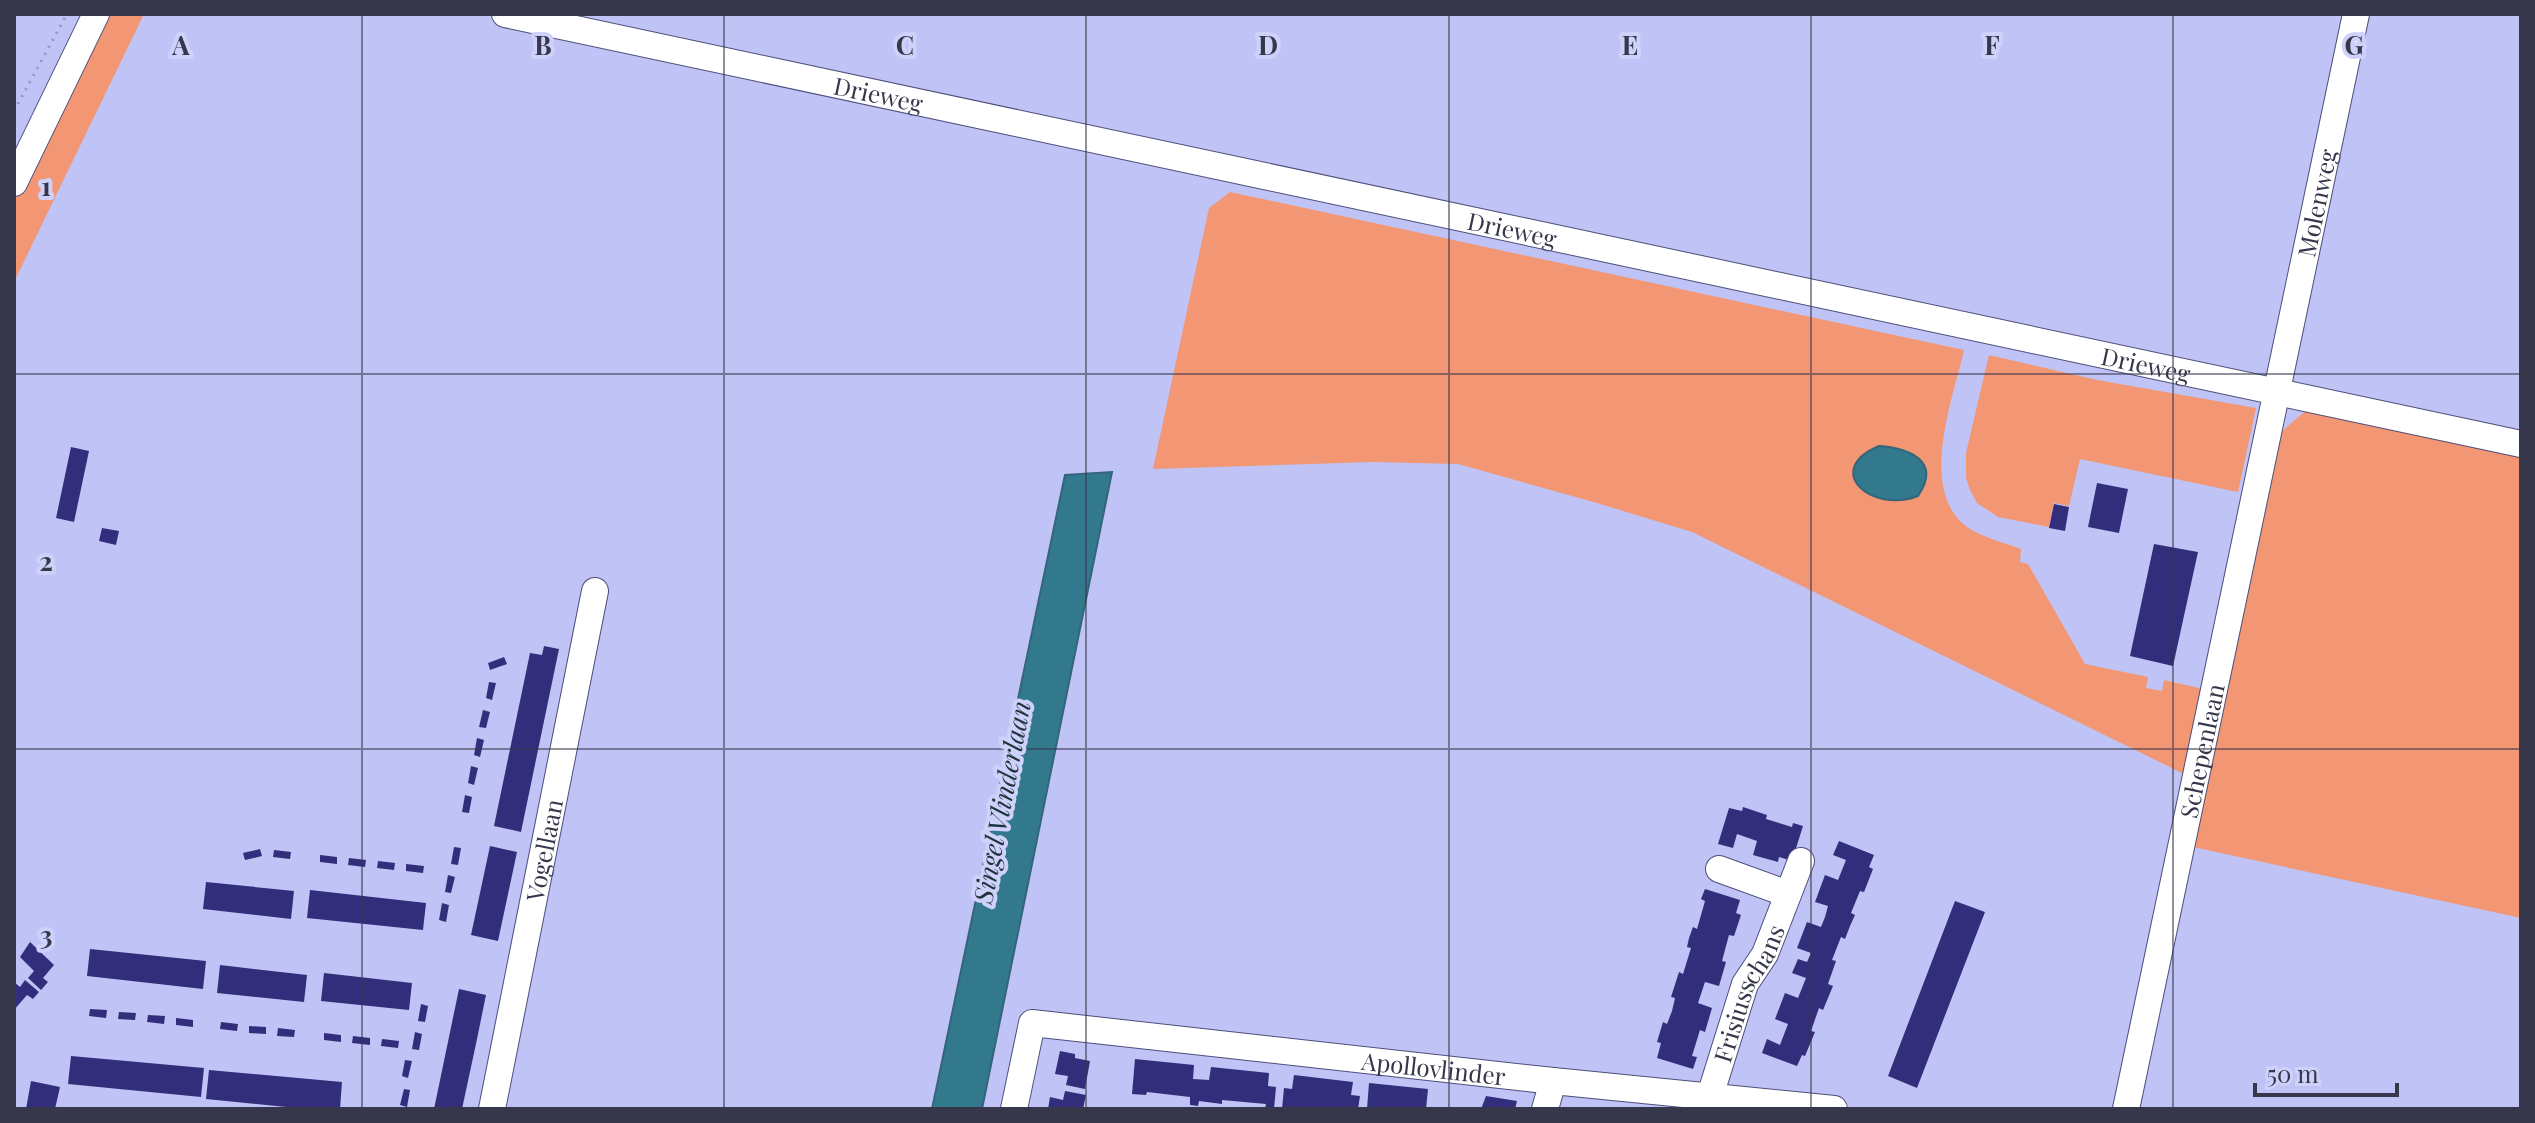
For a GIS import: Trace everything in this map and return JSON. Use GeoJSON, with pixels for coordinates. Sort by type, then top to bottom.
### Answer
{"type":"FeatureCollection","features":[{"type":"Feature","properties":{"kind":"street"},"geometry":{"type":"LineString","coordinates":[[14,183],[96,14]]}},
{"type":"Feature","properties":{"kind":"street","name":"Drieweg"},"geometry":{"type":"LineString","coordinates":[[505,14],[2521,444]]}},
{"type":"Feature","properties":{"kind":"street","name":"Molenweg"},"geometry":{"type":"LineString","coordinates":[[2278,392],[2356,14]]}},
{"type":"Feature","properties":{"kind":"street","name":"Schepenlaan"},"geometry":{"type":"LineString","coordinates":[[2126,1109],[2278,392]]}},
{"type":"Feature","properties":{"kind":"street","name":"Vogellaan"},"geometry":{"type":"LineString","coordinates":[[492,1109],[595,591]]}},
{"type":"Feature","properties":{"kind":"street","name":"Frisiusschans"},"geometry":{"type":"LineString","coordinates":[[1715,1100],[1745,984],[1765,954],[1801,861]]}},
{"type":"Feature","properties":{"kind":"street","name":"Frisiusschans"},"geometry":{"type":"LineString","coordinates":[[1719,869],[1788,894]]}},
{"type":"Feature","properties":{"kind":"street","name":"Apollovlinder"},"geometry":{"type":"LineString","coordinates":[[1014,1109],[1032,1023],[1715,1100],[1834,1109]]}},
{"type":"Feature","properties":{"kind":"street"},"geometry":{"type":"LineString","coordinates":[[1545,1109],[1553,1081]]}},
{"type":"Feature","properties":{"kind":"path"},"geometry":{"type":"LineString","coordinates":[[14,111],[67,14]]}},
{"type":"Feature","properties":{"kind":"shaded area"},"geometry":{"type":"Polygon","coordinates":[[[105,14],[144,14],[14,282],[14,198],[105,14]]]}},
{"type":"Feature","properties":{"kind":"shaded area"},"geometry":{"type":"Polygon","coordinates":[[[1230,192],[1964,350],[1947,419],[1941,470],[1945,493],[1954,513],[1970,529],[2021,549],[2020,562],[2028,564],[2085,664],[2148,677],[2146,688],[2162,691],[2164,680],[2203,689],[2190,777],[1692,532],[1597,503],[1458,464],[1373,462],[1153,469],[1209,208],[1230,192]],[[1872,449],[1862,456],[1875,498],[1908,499],[1918,457],[1906,450],[1872,449]]]}},
{"type":"Feature","properties":{"kind":"shaded area"},"geometry":{"type":"Polygon","coordinates":[[[1989,355],[2097,380],[2256,408],[2238,492],[2080,459],[2069,506],[2054,503],[2049,527],[1998,517],[1977,503],[1966,478],[1966,453],[1989,355]]]}},
{"type":"Feature","properties":{"kind":"shaded area"},"geometry":{"type":"Polygon","coordinates":[[[2308,409],[2521,457],[2521,918],[2193,847],[2282,431],[2308,409]]]}},
{"type":"Feature","properties":{"kind":"water"},"geometry":{"type":"Polygon","coordinates":[[[1879,446],[1911,453],[1924,465],[1926,474],[1918,496],[1900,500],[1884,499],[1860,487],[1854,477],[1854,466],[1862,456],[1879,446]]]}},
{"type":"Feature","properties":{"kind":"water","name":"Singel Vlinderlaan"},"geometry":{"type":"Polygon","coordinates":[[[1112,472],[982,1109],[932,1109],[1065,475],[1112,472]]]}},
{"type":"Feature","properties":{"kind":"building"},"geometry":{"type":"Polygon","coordinates":[[[71,447],[89,451],[74,522],[56,518],[71,447]]]}},
{"type":"Feature","properties":{"kind":"building"},"geometry":{"type":"Polygon","coordinates":[[[2097,483],[2128,489],[2119,533],[2088,527],[2097,483]]]}},
{"type":"Feature","properties":{"kind":"building"},"geometry":{"type":"Polygon","coordinates":[[[2054,504],[2069,507],[2065,531],[2049,528],[2054,504]]]}},
{"type":"Feature","properties":{"kind":"building"},"geometry":{"type":"Polygon","coordinates":[[[102,528],[119,531],[116,545],[99,541],[102,528]]]}},
{"type":"Feature","properties":{"kind":"building"},"geometry":{"type":"Polygon","coordinates":[[[2154,544],[2198,552],[2173,666],[2130,656],[2154,544]]]}},
{"type":"Feature","properties":{"kind":"building"},"geometry":{"type":"Polygon","coordinates":[[[544,646],[559,649],[521,832],[494,826],[530,653],[542,655],[544,646]]]}},
{"type":"Feature","properties":{"kind":"building"},"geometry":{"type":"Polygon","coordinates":[[[504,657],[507,664],[490,670],[488,663],[504,657]]]}},
{"type":"Feature","properties":{"kind":"building"},"geometry":{"type":"Polygon","coordinates":[[[489,682],[496,683],[492,700],[486,698],[489,682]]]}},
{"type":"Feature","properties":{"kind":"building"},"geometry":{"type":"Polygon","coordinates":[[[483,710],[490,712],[486,728],[479,727],[483,710]]]}},
{"type":"Feature","properties":{"kind":"building"},"geometry":{"type":"Polygon","coordinates":[[[477,738],[484,740],[480,757],[474,755],[477,738]]]}},
{"type":"Feature","properties":{"kind":"building"},"geometry":{"type":"Polygon","coordinates":[[[471,766],[478,768],[474,785],[468,783],[471,766]]]}},
{"type":"Feature","properties":{"kind":"building"},"geometry":{"type":"Polygon","coordinates":[[[465,795],[472,797],[469,813],[462,812],[465,795]]]}},
{"type":"Feature","properties":{"kind":"building"},"geometry":{"type":"Polygon","coordinates":[[[1743,807],[1767,815],[1766,819],[1792,827],[1793,823],[1803,826],[1792,861],[1779,857],[1778,862],[1753,855],[1757,841],[1737,834],[1733,848],[1718,844],[1729,808],[1742,811],[1743,807]]]}},
{"type":"Feature","properties":{"kind":"building"},"geometry":{"type":"Polygon","coordinates":[[[1839,841],[1874,855],[1869,867],[1873,869],[1851,913],[1855,915],[1845,939],[1841,937],[1832,960],[1836,961],[1828,984],[1833,986],[1823,1010],[1819,1008],[1811,1031],[1815,1032],[1797,1066],[1762,1053],[1767,1039],[1780,1045],[1788,1024],[1775,1019],[1785,993],[1798,998],[1806,978],[1792,973],[1798,959],[1807,962],[1811,953],[1797,948],[1807,922],[1821,927],[1825,917],[1828,906],[1815,902],[1825,875],[1838,880],[1846,860],[1833,855],[1839,841]]]}},
{"type":"Feature","properties":{"kind":"building"},"geometry":{"type":"Polygon","coordinates":[[[490,846],[517,852],[498,941],[471,935],[490,846]]]}},
{"type":"Feature","properties":{"kind":"building"},"geometry":{"type":"Polygon","coordinates":[[[454,847],[461,848],[458,865],[451,864],[454,847]]]}},
{"type":"Feature","properties":{"kind":"building"},"geometry":{"type":"Polygon","coordinates":[[[260,849],[262,856],[245,860],[243,853],[260,849]]]}},
{"type":"Feature","properties":{"kind":"building"},"geometry":{"type":"Polygon","coordinates":[[[274,850],[291,852],[290,859],[273,857],[274,850]]]}},
{"type":"Feature","properties":{"kind":"building"},"geometry":{"type":"Polygon","coordinates":[[[320,855],[337,857],[337,864],[320,862],[320,855]]]}},
{"type":"Feature","properties":{"kind":"building"},"geometry":{"type":"Polygon","coordinates":[[[349,858],[366,860],[365,867],[348,865],[349,858]]]}},
{"type":"Feature","properties":{"kind":"building"},"geometry":{"type":"Polygon","coordinates":[[[378,861],[395,863],[394,870],[377,868],[378,861]]]}},
{"type":"Feature","properties":{"kind":"building"},"geometry":{"type":"Polygon","coordinates":[[[406,864],[424,866],[423,873],[406,871],[406,864]]]}},
{"type":"Feature","properties":{"kind":"building"},"geometry":{"type":"Polygon","coordinates":[[[448,875],[455,877],[451,893],[445,892],[448,875]]]}},
{"type":"Feature","properties":{"kind":"building"},"geometry":{"type":"Polygon","coordinates":[[[206,882],[294,891],[291,919],[203,909],[206,882]]]}},
{"type":"Feature","properties":{"kind":"building"},"geometry":{"type":"Polygon","coordinates":[[[1705,889],[1740,900],[1736,913],[1741,915],[1734,936],[1729,935],[1719,986],[1705,982],[1698,1003],[1712,1008],[1705,1032],[1700,1030],[1692,1056],[1697,1057],[1693,1069],[1657,1058],[1661,1043],[1657,1042],[1663,1022],[1667,1024],[1672,1011],[1675,998],[1671,997],[1679,972],[1683,974],[1691,948],[1687,947],[1689,938],[1693,927],[1697,929],[1705,889]]]}},
{"type":"Feature","properties":{"kind":"building"},"geometry":{"type":"Polygon","coordinates":[[[310,890],[426,903],[423,930],[307,918],[310,890]]]}},
{"type":"Feature","properties":{"kind":"building"},"geometry":{"type":"Polygon","coordinates":[[[1955,901],[1985,912],[1917,1088],[1888,1076],[1955,901]]]}},
{"type":"Feature","properties":{"kind":"building"},"geometry":{"type":"Polygon","coordinates":[[[442,903],[449,905],[446,922],[439,920],[442,903]]]}},
{"type":"Feature","properties":{"kind":"building"},"geometry":{"type":"Polygon","coordinates":[[[30,942],[54,965],[43,978],[48,982],[41,990],[28,978],[34,971],[20,957],[30,942]]]}},
{"type":"Feature","properties":{"kind":"building"},"geometry":{"type":"Polygon","coordinates":[[[90,949],[206,961],[203,989],[87,976],[90,949]]]}},
{"type":"Feature","properties":{"kind":"building"},"geometry":{"type":"Polygon","coordinates":[[[220,965],[307,975],[304,1002],[217,993],[220,965]]]}},
{"type":"Feature","properties":{"kind":"building"},"geometry":{"type":"Polygon","coordinates":[[[324,973],[412,983],[409,1010],[321,1001],[324,973]]]}},
{"type":"Feature","properties":{"kind":"building"},"geometry":{"type":"Polygon","coordinates":[[[25,980],[39,992],[33,999],[27,995],[14,1010],[14,982],[20,987],[25,980]]]}},
{"type":"Feature","properties":{"kind":"building"},"geometry":{"type":"Polygon","coordinates":[[[459,989],[486,995],[477,1039],[462,1109],[434,1109],[459,989]]]}},
{"type":"Feature","properties":{"kind":"building"},"geometry":{"type":"Polygon","coordinates":[[[421,1004],[428,1006],[425,1022],[418,1021],[421,1004]]]}},
{"type":"Feature","properties":{"kind":"building"},"geometry":{"type":"Polygon","coordinates":[[[90,1009],[107,1010],[106,1018],[89,1016],[90,1009]]]}},
{"type":"Feature","properties":{"kind":"building"},"geometry":{"type":"Polygon","coordinates":[[[119,1012],[136,1013],[135,1020],[118,1019],[119,1012]]]}},
{"type":"Feature","properties":{"kind":"building"},"geometry":{"type":"Polygon","coordinates":[[[148,1015],[165,1016],[164,1024],[147,1022],[148,1015]]]}},
{"type":"Feature","properties":{"kind":"building"},"geometry":{"type":"Polygon","coordinates":[[[176,1018],[193,1020],[193,1027],[176,1025],[176,1018]]]}},
{"type":"Feature","properties":{"kind":"building"},"geometry":{"type":"Polygon","coordinates":[[[221,1022],[238,1024],[237,1031],[220,1029],[221,1022]]]}},
{"type":"Feature","properties":{"kind":"building"},"geometry":{"type":"Polygon","coordinates":[[[249,1026],[266,1027],[266,1034],[249,1033],[249,1026]]]}},
{"type":"Feature","properties":{"kind":"building"},"geometry":{"type":"Polygon","coordinates":[[[278,1028],[295,1030],[294,1037],[277,1036],[278,1028]]]}},
{"type":"Feature","properties":{"kind":"building"},"geometry":{"type":"Polygon","coordinates":[[[415,1032],[422,1034],[419,1050],[412,1049],[415,1032]]]}},
{"type":"Feature","properties":{"kind":"building"},"geometry":{"type":"Polygon","coordinates":[[[324,1033],[341,1035],[341,1042],[324,1040],[324,1033]]]}},
{"type":"Feature","properties":{"kind":"building"},"geometry":{"type":"Polygon","coordinates":[[[353,1036],[370,1038],[370,1045],[352,1043],[353,1036]]]}},
{"type":"Feature","properties":{"kind":"building"},"geometry":{"type":"Polygon","coordinates":[[[382,1039],[399,1041],[398,1048],[381,1046],[382,1039]]]}},
{"type":"Feature","properties":{"kind":"building"},"geometry":{"type":"Polygon","coordinates":[[[1060,1051],[1090,1061],[1085,1089],[1066,1085],[1068,1076],[1055,1074],[1060,1051]]]}},
{"type":"Feature","properties":{"kind":"building"},"geometry":{"type":"Polygon","coordinates":[[[71,1056],[204,1068],[201,1097],[68,1084],[71,1056]]]}},
{"type":"Feature","properties":{"kind":"building"},"geometry":{"type":"Polygon","coordinates":[[[1135,1059],[1194,1065],[1193,1079],[1209,1080],[1211,1067],[1269,1073],[1268,1086],[1276,1087],[1274,1109],[1265,1109],[1266,1104],[1222,1100],[1222,1104],[1199,1101],[1198,1106],[1190,1105],[1190,1097],[1147,1092],[1146,1095],[1132,1094],[1135,1059]]]}},
{"type":"Feature","properties":{"kind":"building"},"geometry":{"type":"Polygon","coordinates":[[[405,1060],[412,1061],[408,1078],[402,1076],[405,1060]]]}},
{"type":"Feature","properties":{"kind":"building"},"geometry":{"type":"Polygon","coordinates":[[[209,1070],[342,1082],[340,1109],[206,1099],[209,1070]]]}},
{"type":"Feature","properties":{"kind":"building"},"geometry":{"type":"Polygon","coordinates":[[[1294,1075],[1353,1082],[1351,1095],[1360,1096],[1358,1109],[1282,1109],[1284,1088],[1292,1089],[1294,1075]]]}},
{"type":"Feature","properties":{"kind":"building"},"geometry":{"type":"Polygon","coordinates":[[[31,1081],[60,1087],[55,1109],[26,1109],[31,1081]]]}},
{"type":"Feature","properties":{"kind":"building"},"geometry":{"type":"Polygon","coordinates":[[[1369,1083],[1428,1089],[1426,1109],[1367,1109],[1369,1083]]]}},
{"type":"Feature","properties":{"kind":"building"},"geometry":{"type":"Polygon","coordinates":[[[404,1089],[410,1090],[407,1107],[400,1105],[404,1089]]]}},
{"type":"Feature","properties":{"kind":"building"},"geometry":{"type":"Polygon","coordinates":[[[1065,1091],[1086,1095],[1083,1109],[1048,1109],[1050,1097],[1063,1100],[1065,1091]]]}},
{"type":"Feature","properties":{"kind":"building"},"geometry":{"type":"Polygon","coordinates":[[[1486,1096],[1517,1101],[1515,1109],[1481,1109],[1486,1096]]]}}]}
